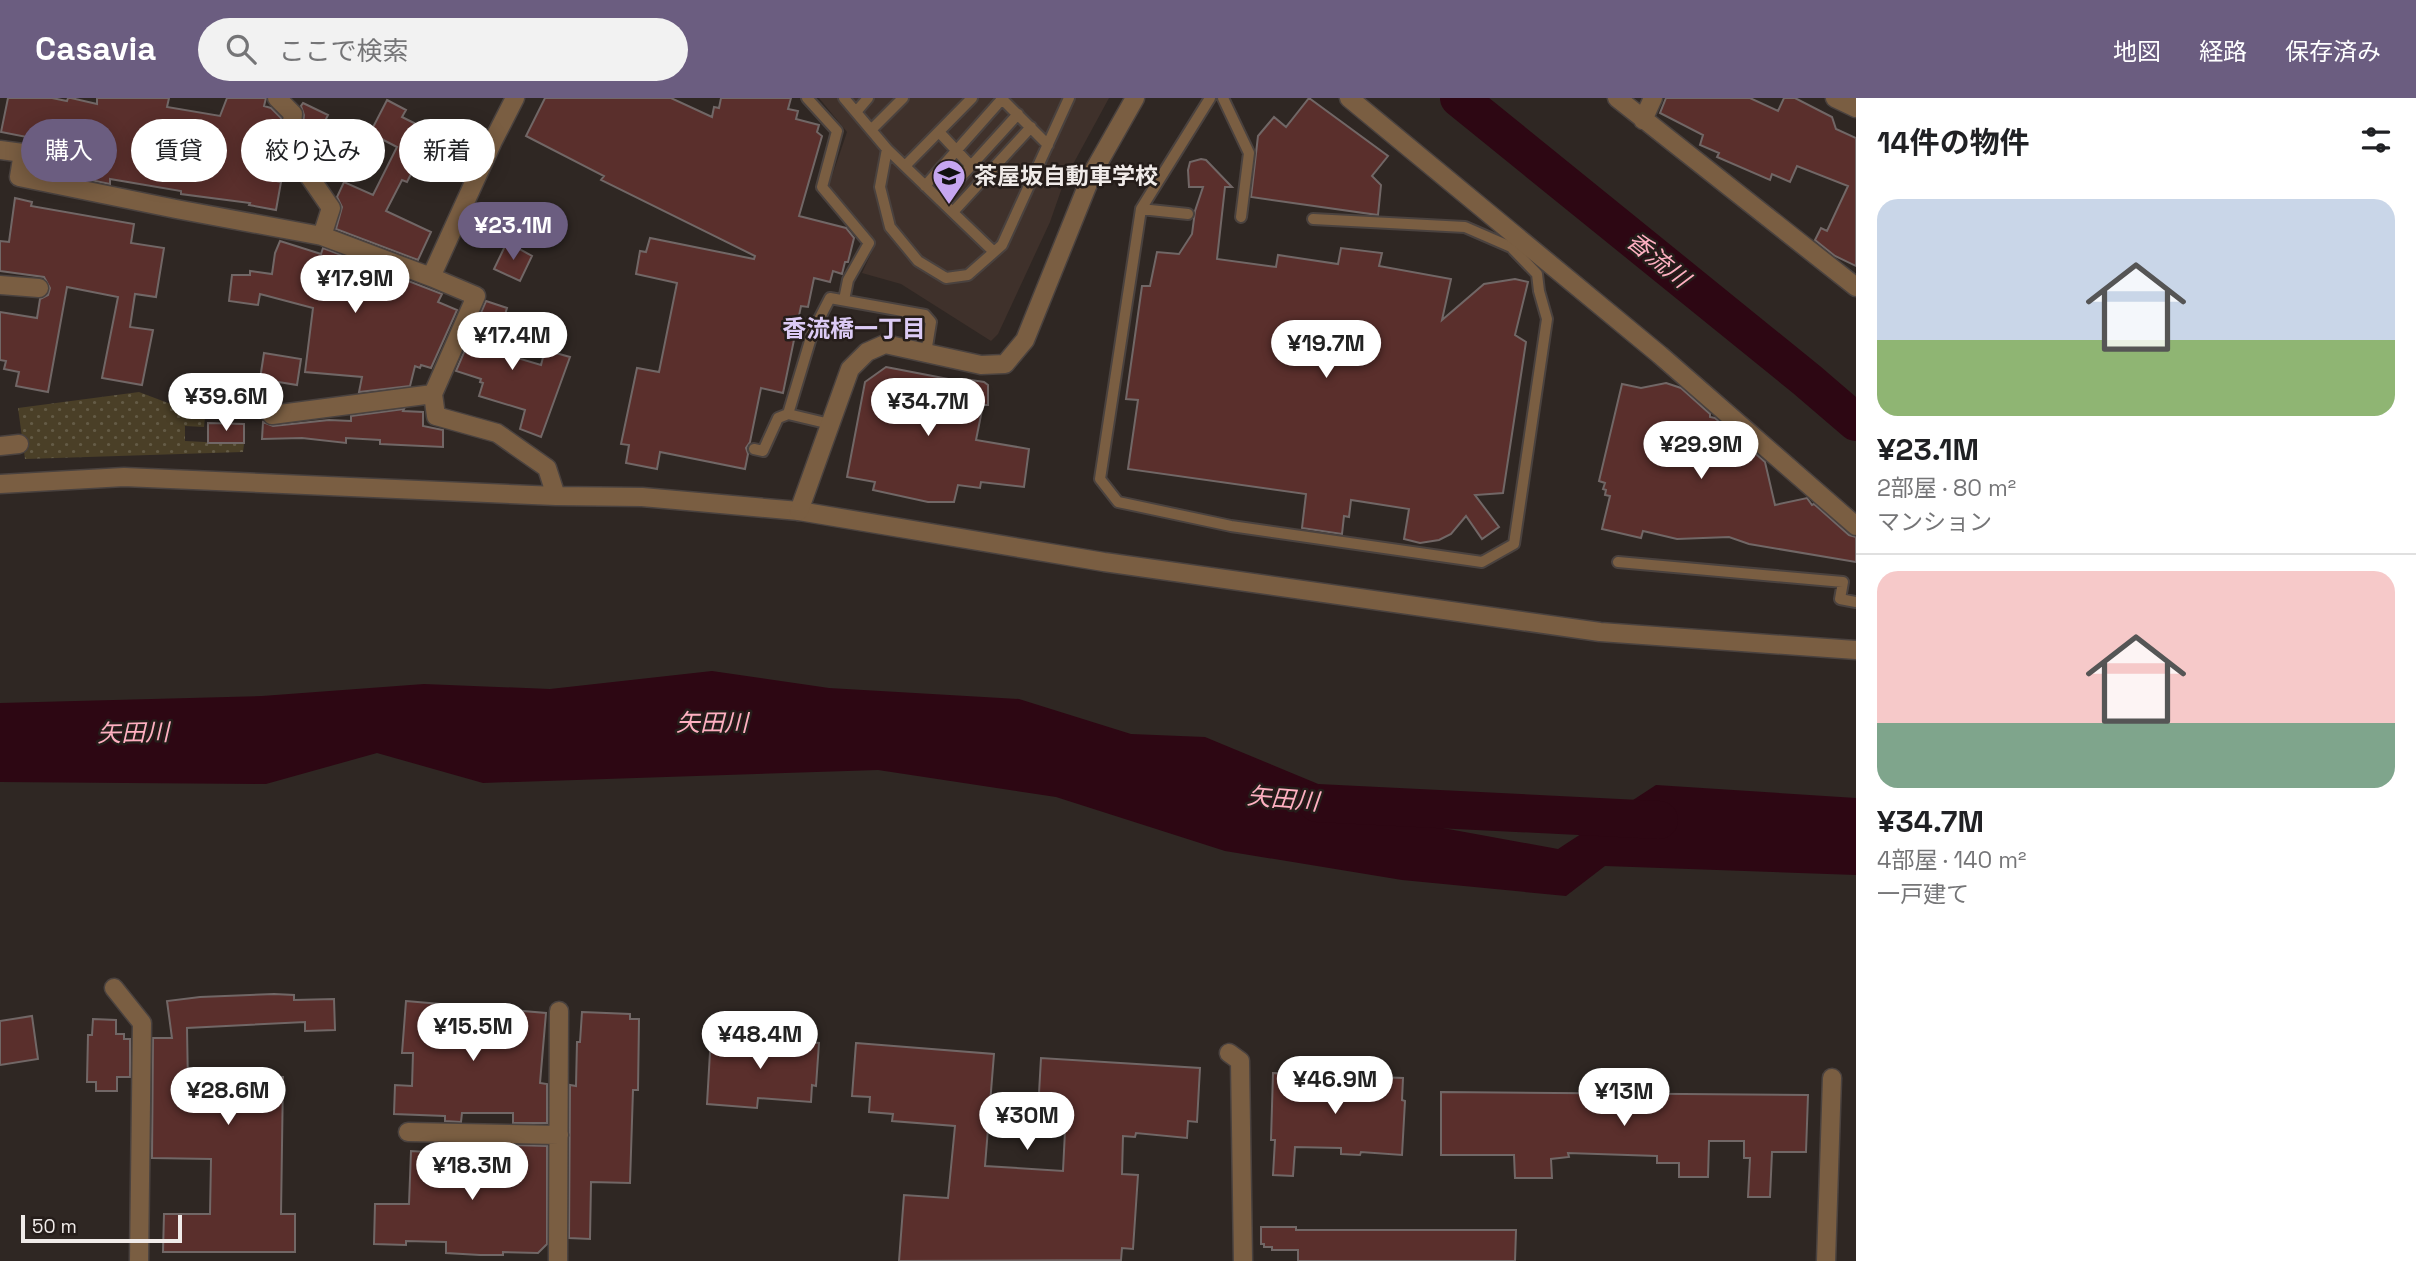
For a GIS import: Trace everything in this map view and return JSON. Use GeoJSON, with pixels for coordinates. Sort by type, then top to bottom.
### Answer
{"type":"FeatureCollection","features":[{"type":"Feature","properties":{"kind":"street"},"geometry":{"type":"LineString","coordinates":[[278,98],[293,114],[289,147],[331,208],[323,236]]}},
{"type":"Feature","properties":{"kind":"street"},"geometry":{"type":"LineString","coordinates":[[431,277],[493,141],[516,98]]}},
{"type":"Feature","properties":{"kind":"street"},"geometry":{"type":"LineString","coordinates":[[799,511],[850,369],[867,352],[885,344],[981,365],[1005,364],[1025,340],[1092,173],[1135,98]]}},
{"type":"Feature","properties":{"kind":"street"},"geometry":{"type":"LineString","coordinates":[[1349,98],[1660,355],[1856,526]]}},
{"type":"Feature","properties":{"kind":"street"},"geometry":{"type":"LineString","coordinates":[[1617,98],[1856,287]]}},
{"type":"Feature","properties":{"kind":"street"},"geometry":{"type":"LineString","coordinates":[[1643,120],[1653,98]]}},
{"type":"Feature","properties":{"kind":"street"},"geometry":{"type":"LineString","coordinates":[[1835,98],[1856,108]]}},
{"type":"Feature","properties":{"kind":"street"},"geometry":{"type":"LineString","coordinates":[[0,150],[23,153],[19,177],[323,236],[476,296],[433,394],[436,416],[497,433],[547,468],[556,496]]}},
{"type":"Feature","properties":{"kind":"street"},"geometry":{"type":"LineString","coordinates":[[0,285],[39,288]]}},
{"type":"Feature","properties":{"kind":"street"},"geometry":{"type":"LineString","coordinates":[[272,415],[433,394]]}},
{"type":"Feature","properties":{"kind":"street"},"geometry":{"type":"LineString","coordinates":[[0,446],[19,444]]}},
{"type":"Feature","properties":{"kind":"street"},"geometry":{"type":"LineString","coordinates":[[0,484],[124,477],[556,496],[642,497],[799,511],[1104,562],[1601,632],[1856,650]]}},
{"type":"Feature","properties":{"kind":"street"},"geometry":{"type":"LineString","coordinates":[[114,988],[142,1023],[139,1261]]}},
{"type":"Feature","properties":{"kind":"street"},"geometry":{"type":"LineString","coordinates":[[558,1261],[559,1011]]}},
{"type":"Feature","properties":{"kind":"street"},"geometry":{"type":"LineString","coordinates":[[1229,1053],[1240,1061],[1243,1261]]}},
{"type":"Feature","properties":{"kind":"street"},"geometry":{"type":"LineString","coordinates":[[1826,1261],[1832,1078]]}},
{"type":"Feature","properties":{"kind":"street"},"geometry":{"type":"LineString","coordinates":[[408,1132],[559,1135]]}},
{"type":"Feature","properties":{"kind":"lane"},"geometry":{"type":"LineString","coordinates":[[807,98],[837,131],[822,187],[869,243],[848,280],[844,300]]}},
{"type":"Feature","properties":{"kind":"lane"},"geometry":{"type":"LineString","coordinates":[[844,98],[887,149],[994,252]]}},
{"type":"Feature","properties":{"kind":"lane"},"geometry":{"type":"LineString","coordinates":[[856,112],[868,98]]}},
{"type":"Feature","properties":{"kind":"lane"},"geometry":{"type":"LineString","coordinates":[[872,130],[903,98]]}},
{"type":"Feature","properties":{"kind":"lane"},"geometry":{"type":"LineString","coordinates":[[905,166],[972,98]]}},
{"type":"Feature","properties":{"kind":"lane"},"geometry":{"type":"LineString","coordinates":[[887,149],[880,187],[890,226],[918,261],[946,278],[968,275],[1002,245],[1069,98]]}},
{"type":"Feature","properties":{"kind":"lane"},"geometry":{"type":"LineString","coordinates":[[1210,98],[1141,209],[1100,479],[1118,502],[1231,526],[1482,562],[1514,544],[1547,319],[1537,274],[1511,247],[1465,227],[1313,219]]}},
{"type":"Feature","properties":{"kind":"lane"},"geometry":{"type":"LineString","coordinates":[[1223,98],[1249,153],[1241,217]]}},
{"type":"Feature","properties":{"kind":"lane"},"geometry":{"type":"LineString","coordinates":[[925,186],[1007,100],[1048,145]]}},
{"type":"Feature","properties":{"kind":"lane"},"geometry":{"type":"LineString","coordinates":[[940,200],[1018,114]]}},
{"type":"Feature","properties":{"kind":"lane"},"geometry":{"type":"LineString","coordinates":[[953,212],[1031,127]]}},
{"type":"Feature","properties":{"kind":"lane"},"geometry":{"type":"LineString","coordinates":[[939,132],[971,166]]}},
{"type":"Feature","properties":{"kind":"lane"},"geometry":{"type":"LineString","coordinates":[[1465,227],[1476,203]]}},
{"type":"Feature","properties":{"kind":"lane"},"geometry":{"type":"LineString","coordinates":[[1141,209],[1188,214]]}},
{"type":"Feature","properties":{"kind":"lane"},"geometry":{"type":"LineString","coordinates":[[788,414],[813,331],[830,298],[925,315],[931,322],[926,353]]}},
{"type":"Feature","properties":{"kind":"lane"},"geometry":{"type":"LineString","coordinates":[[754,449],[763,451],[778,418],[788,414],[830,424]]}},
{"type":"Feature","properties":{"kind":"lane"},"geometry":{"type":"LineString","coordinates":[[1618,562],[1843,582],[1840,599],[1856,602]]}},
{"type":"Feature","properties":{"kind":"shaded area","name":"茶屋坂自動車学校"},"geometry":{"type":"Polygon","coordinates":[[[819,98],[1109,98],[1065,179],[1050,222],[998,334],[991,341],[901,284],[862,273],[876,243],[827,191],[847,132],[819,98]]]}},
{"type":"Feature","properties":{"kind":"shaded area"},"geometry":{"type":"Polygon","coordinates":[[[139,392],[205,417],[204,427],[185,426],[185,441],[244,444],[243,452],[25,459],[18,408],[139,392]]]}},
{"type":"Feature","properties":{"kind":"water","name":"矢田川"},"geometry":{"type":"Polygon","coordinates":[[[712,671],[829,688],[1019,699],[1131,734],[1205,737],[1410,822],[1558,849],[1656,785],[1856,798],[1856,875],[1605,866],[1566,896],[1402,880],[1225,851],[1056,797],[878,770],[483,783],[377,753],[266,784],[0,782],[0,703],[262,696],[424,684],[550,689],[712,671]]]}},
{"type":"Feature","properties":{"kind":"building"},"geometry":{"type":"Polygon","coordinates":[[[8,98],[52,98],[67,101],[71,98],[97,104],[97,98],[169,98],[167,107],[220,116],[227,98],[266,98],[264,106],[271,108],[281,119],[241,119],[241,182],[281,182],[276,210],[117,180],[117,119],[21,119],[21,136],[1,132],[8,98]]]}},
{"type":"Feature","properties":{"kind":"building"},"geometry":{"type":"Polygon","coordinates":[[[545,98],[671,98],[712,117],[714,107],[719,108],[721,98],[791,98],[788,109],[798,111],[796,119],[819,125],[817,132],[822,136],[799,216],[846,228],[854,238],[842,274],[833,271],[830,282],[814,278],[808,307],[801,306],[783,393],[761,388],[750,442],[746,448],[748,454],[745,469],[660,452],[657,469],[626,463],[629,445],[621,444],[637,368],[659,372],[677,283],[636,274],[640,251],[646,252],[650,238],[754,259],[755,256],[601,180],[604,176],[526,136],[545,98]]]}},
{"type":"Feature","properties":{"kind":"building"},"geometry":{"type":"Polygon","coordinates":[[[1309,98],[1388,156],[1372,176],[1381,185],[1378,215],[1251,197],[1258,136],[1274,117],[1286,127],[1309,98]]]}},
{"type":"Feature","properties":{"kind":"building"},"geometry":{"type":"Polygon","coordinates":[[[1666,98],[1750,98],[1778,111],[1784,98],[1795,98],[1832,117],[1836,129],[1856,138],[1856,266],[1835,256],[1815,240],[1821,228],[1827,231],[1848,186],[1797,166],[1790,182],[1772,174],[1770,180],[1717,157],[1719,153],[1700,145],[1703,135],[1660,113],[1666,98]]]}},
{"type":"Feature","properties":{"kind":"building"},"geometry":{"type":"Polygon","coordinates":[[[387,100],[406,110],[402,117],[406,119],[399,119],[401,182],[386,211],[431,232],[418,260],[336,229],[342,207],[337,197],[344,182],[373,195],[380,182],[385,182],[385,171],[397,147],[385,141],[385,119],[377,119],[387,100]]]}},
{"type":"Feature","properties":{"kind":"building"},"geometry":{"type":"Polygon","coordinates":[[[303,103],[328,115],[326,119],[304,119],[301,106],[303,103]]]}},
{"type":"Feature","properties":{"kind":"building"},"geometry":{"type":"Polygon","coordinates":[[[1206,160],[1232,187],[1225,187],[1217,259],[1276,267],[1278,255],[1338,264],[1341,248],[1382,253],[1379,266],[1451,279],[1442,320],[1484,284],[1515,279],[1528,282],[1515,335],[1526,342],[1503,493],[1475,495],[1499,527],[1482,539],[1466,516],[1451,534],[1439,540],[1420,543],[1404,539],[1409,509],[1351,500],[1349,517],[1344,516],[1342,534],[1302,528],[1306,494],[1128,469],[1138,400],[1126,399],[1142,286],[1150,286],[1157,252],[1179,254],[1192,234],[1195,211],[1203,187],[1189,187],[1188,170],[1190,162],[1206,160]]]}},
{"type":"Feature","properties":{"kind":"building"},"geometry":{"type":"Polygon","coordinates":[[[15,198],[32,202],[31,206],[134,224],[131,243],[164,248],[156,297],[135,294],[130,327],[153,330],[142,385],[102,378],[118,297],[67,287],[48,392],[16,386],[19,372],[4,369],[6,361],[0,360],[0,312],[37,318],[40,299],[48,295],[50,288],[44,277],[0,271],[0,241],[9,242],[15,198]]]}},
{"type":"Feature","properties":{"kind":"building"},"geometry":{"type":"Polygon","coordinates":[[[280,241],[321,254],[323,248],[442,294],[438,302],[457,310],[431,368],[415,366],[410,386],[359,392],[362,377],[305,372],[313,308],[260,294],[258,305],[229,301],[232,275],[250,275],[250,271],[272,274],[280,241]]]}},
{"type":"Feature","properties":{"kind":"building"},"geometry":{"type":"Polygon","coordinates":[[[507,242],[532,256],[520,281],[494,269],[507,242]]]}},
{"type":"Feature","properties":{"kind":"building"},"geometry":{"type":"Polygon","coordinates":[[[486,301],[507,308],[494,351],[541,365],[545,350],[570,357],[541,437],[520,429],[525,410],[479,396],[483,383],[480,382],[481,379],[456,371],[486,301]]]}},
{"type":"Feature","properties":{"kind":"building"},"geometry":{"type":"Polygon","coordinates":[[[264,353],[301,359],[297,385],[260,379],[264,353]]]}},
{"type":"Feature","properties":{"kind":"building"},"geometry":{"type":"Polygon","coordinates":[[[886,367],[964,382],[965,379],[984,382],[988,385],[988,405],[983,405],[976,440],[1029,449],[1024,487],[981,482],[980,488],[958,485],[954,502],[928,502],[873,490],[875,482],[847,477],[865,382],[886,367]]]}},
{"type":"Feature","properties":{"kind":"building"},"geometry":{"type":"Polygon","coordinates":[[[1666,383],[1681,388],[1710,414],[1710,417],[1715,418],[1765,462],[1775,505],[1807,498],[1849,535],[1856,537],[1856,562],[1749,544],[1729,537],[1677,539],[1643,531],[1641,538],[1602,529],[1610,496],[1605,495],[1605,483],[1599,481],[1622,384],[1641,388],[1666,383]]]}},
{"type":"Feature","properties":{"kind":"building"},"geometry":{"type":"Polygon","coordinates":[[[404,409],[403,411],[423,412],[423,426],[443,430],[443,447],[380,444],[380,440],[346,438],[346,443],[302,438],[262,439],[263,422],[273,426],[329,420],[351,421],[351,416],[404,409]]]}},
{"type":"Feature","properties":{"kind":"building"},"geometry":{"type":"Polygon","coordinates":[[[208,423],[244,424],[244,443],[208,443],[208,423]]]}},
{"type":"Feature","properties":{"kind":"building"},"geometry":{"type":"Polygon","coordinates":[[[294,995],[294,1000],[334,999],[335,1030],[305,1031],[305,1022],[187,1028],[188,1087],[223,1088],[224,1075],[283,1077],[281,1214],[295,1214],[295,1252],[163,1252],[164,1214],[210,1214],[211,1159],[152,1158],[153,1038],[172,1038],[167,1001],[294,995]]]}},
{"type":"Feature","properties":{"kind":"building"},"geometry":{"type":"Polygon","coordinates":[[[406,1001],[546,1013],[540,1083],[547,1084],[547,1123],[513,1123],[513,1113],[462,1113],[461,1122],[445,1121],[445,1116],[394,1114],[395,1085],[412,1086],[413,1053],[402,1053],[406,1001]]]}},
{"type":"Feature","properties":{"kind":"building"},"geometry":{"type":"Polygon","coordinates":[[[582,1012],[630,1014],[630,1019],[639,1019],[638,1090],[633,1090],[630,1183],[591,1182],[590,1239],[569,1238],[570,1085],[576,1086],[577,1042],[580,1042],[582,1012]]]}},
{"type":"Feature","properties":{"kind":"building"},"geometry":{"type":"Polygon","coordinates":[[[32,1016],[38,1059],[0,1065],[0,1021],[32,1016]]]}},
{"type":"Feature","properties":{"kind":"building"},"geometry":{"type":"Polygon","coordinates":[[[93,1019],[116,1020],[116,1034],[124,1034],[124,1039],[130,1039],[130,1077],[117,1077],[117,1091],[96,1091],[96,1082],[87,1082],[88,1035],[92,1035],[93,1019]]]}},
{"type":"Feature","properties":{"kind":"building"},"geometry":{"type":"Polygon","coordinates":[[[711,1035],[819,1043],[816,1086],[812,1085],[811,1102],[758,1098],[757,1108],[707,1104],[711,1035]]]}},
{"type":"Feature","properties":{"kind":"building"},"geometry":{"type":"Polygon","coordinates":[[[856,1043],[994,1054],[985,1166],[1063,1171],[1065,1131],[1033,1128],[1034,1110],[1038,1111],[1041,1058],[1200,1068],[1197,1122],[1188,1121],[1187,1138],[1136,1133],[1135,1137],[1123,1136],[1122,1174],[1138,1175],[1133,1249],[1122,1248],[1121,1260],[899,1261],[904,1195],[948,1198],[955,1126],[892,1121],[893,1114],[869,1112],[870,1097],[852,1096],[856,1043]]]}},
{"type":"Feature","properties":{"kind":"building"},"geometry":{"type":"Polygon","coordinates":[[[1273,1073],[1403,1078],[1402,1100],[1405,1101],[1402,1155],[1361,1152],[1360,1155],[1341,1154],[1341,1148],[1295,1147],[1293,1176],[1273,1175],[1273,1073]]]}},
{"type":"Feature","properties":{"kind":"building"},"geometry":{"type":"Polygon","coordinates":[[[1441,1092],[1808,1095],[1806,1152],[1772,1152],[1770,1197],[1748,1197],[1750,1158],[1744,1158],[1744,1141],[1709,1141],[1708,1177],[1679,1177],[1679,1163],[1657,1163],[1657,1156],[1568,1153],[1569,1157],[1551,1159],[1552,1178],[1515,1178],[1514,1155],[1441,1155],[1441,1092]]]}},
{"type":"Feature","properties":{"kind":"building"},"geometry":{"type":"Polygon","coordinates":[[[444,1144],[460,1144],[459,1152],[511,1154],[512,1145],[547,1146],[547,1244],[538,1253],[446,1253],[446,1242],[406,1241],[406,1245],[374,1244],[375,1204],[409,1204],[411,1151],[444,1153],[444,1144]]]}},
{"type":"Feature","properties":{"kind":"building"},"geometry":{"type":"Polygon","coordinates":[[[1261,1227],[1296,1227],[1296,1230],[1516,1230],[1515,1261],[1298,1261],[1298,1250],[1272,1250],[1272,1247],[1264,1247],[1264,1244],[1261,1244],[1261,1227]]]}},
{"type":"Feature","properties":{"kind":"waterway","name":"香流川"},"geometry":{"type":"LineString","coordinates":[[1459,98],[1856,422]]}},
{"type":"Feature","properties":{"kind":"waterway","name":"矢田川"},"geometry":{"type":"LineString","coordinates":[[1317,803],[1659,820]]}},
{"type":"Feature","properties":{"kind":"place","name":"茶屋坂自動車学校"},"geometry":{"type":"Point","coordinates":[949,206]}},
{"type":"Feature","properties":{"kind":"district","name":"香流橋一丁目"},"geometry":{"type":"Point","coordinates":[854,329]}}]}
